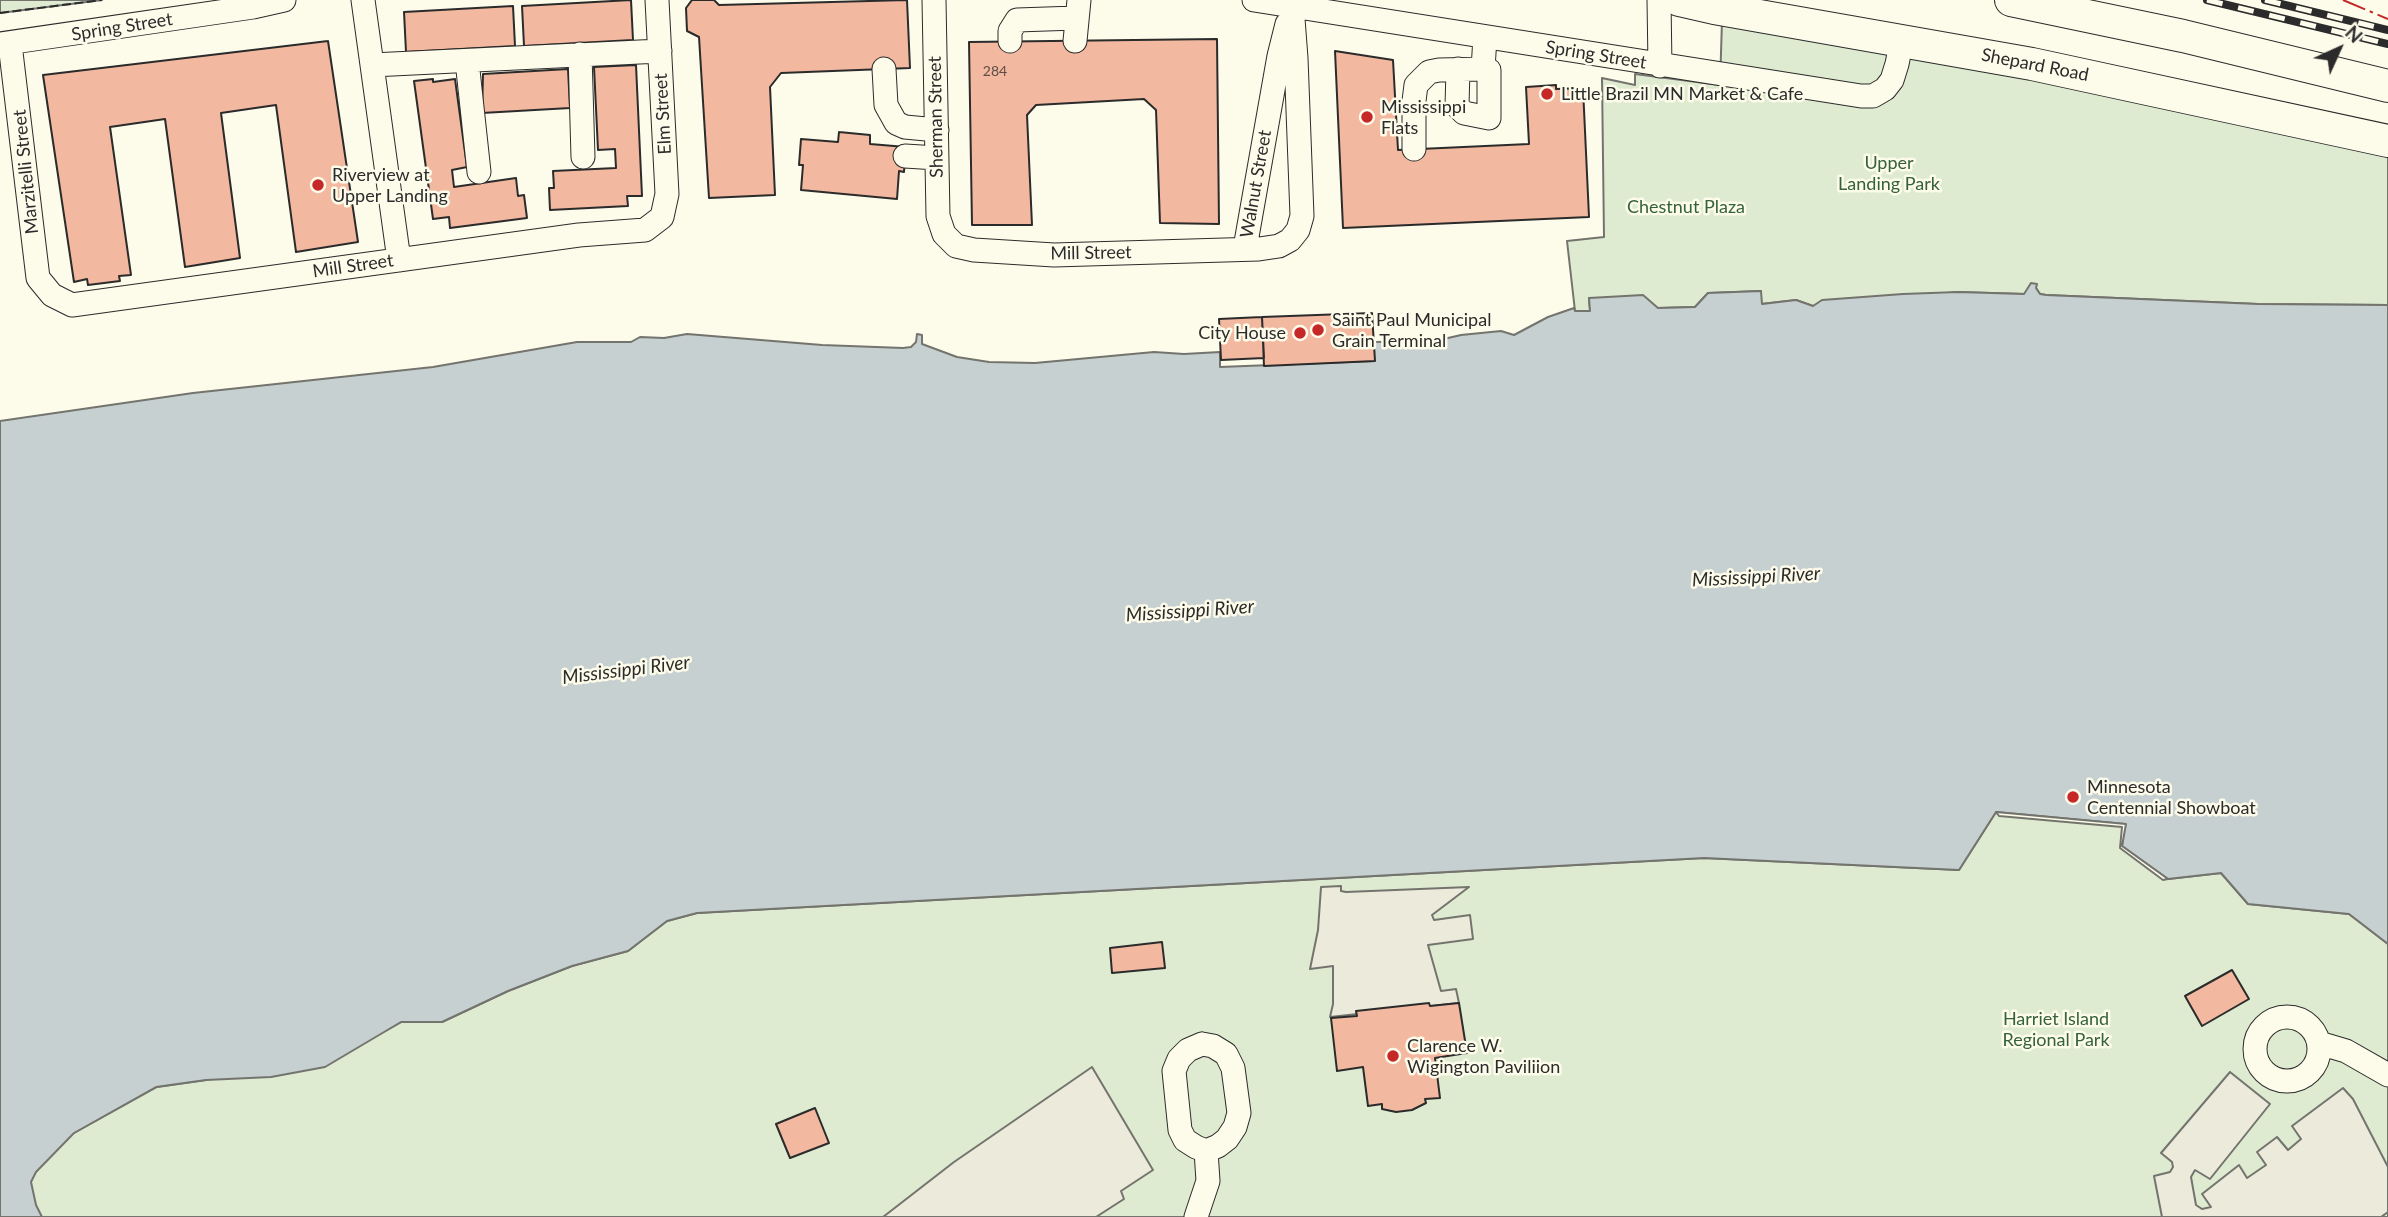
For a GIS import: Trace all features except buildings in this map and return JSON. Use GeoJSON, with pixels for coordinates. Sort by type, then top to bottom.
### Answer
{"type":"FeatureCollection","features":[{"type":"Feature","properties":{"kind":"highway","name":"Shepard Road"},"geometry":{"type":"LineString","coordinates":[[1679,0],[2032,64],[2388,141]]}},
{"type":"Feature","properties":{"kind":"highway"},"geometry":{"type":"LineString","coordinates":[[2011,0],[2183,36],[2388,86]]}},
{"type":"Feature","properties":{"kind":"street","name":"Spring Street"},"geometry":{"type":"LineString","coordinates":[[5,44],[284,0]]}},
{"type":"Feature","properties":{"kind":"street"},"geometry":{"type":"LineString","coordinates":[[363,0],[399,260]]}},
{"type":"Feature","properties":{"kind":"street","name":"Elm Street"},"geometry":{"type":"LineString","coordinates":[[655,225],[662,217],[667,194],[657,0]]}},
{"type":"Feature","properties":{"kind":"street","name":"Sherman Street"},"geometry":{"type":"LineString","coordinates":[[934,0],[938,216],[944,234]]}},
{"type":"Feature","properties":{"kind":"street","name":"Spring Street"},"geometry":{"type":"LineString","coordinates":[[1254,0],[1292,3],[1660,66],[1861,96],[1873,96],[1885,89],[1892,80],[1902,39]]}},
{"type":"Feature","properties":{"kind":"street"},"geometry":{"type":"LineString","coordinates":[[1659,0],[1660,66]]}},
{"type":"Feature","properties":{"kind":"street","name":"Walnut Street"},"geometry":{"type":"LineString","coordinates":[[1292,3],[1302,216],[1298,230],[1290,240],[1279,246],[1245,248],[1279,56],[1292,3]]}},
{"type":"Feature","properties":{"kind":"street"},"geometry":{"type":"LineString","coordinates":[[1010,41],[1010,31],[1017,20],[1077,20]]}},
{"type":"Feature","properties":{"kind":"street"},"geometry":{"type":"LineString","coordinates":[[1483,69],[1485,37]]}},
{"type":"Feature","properties":{"kind":"street","name":"Marzitelli Street"},"geometry":{"type":"LineString","coordinates":[[5,44],[38,278],[52,295]]}},
{"type":"Feature","properties":{"kind":"street"},"geometry":{"type":"LineString","coordinates":[[372,65],[660,51]]}},
{"type":"Feature","properties":{"kind":"street"},"geometry":{"type":"LineString","coordinates":[[580,54],[583,157]]}},
{"type":"Feature","properties":{"kind":"street"},"geometry":{"type":"LineString","coordinates":[[467,61],[479,172]]}},
{"type":"Feature","properties":{"kind":"street"},"geometry":{"type":"LineString","coordinates":[[884,69],[886,106],[896,123],[905,127],[937,130]]}},
{"type":"Feature","properties":{"kind":"street"},"geometry":{"type":"LineString","coordinates":[[1414,149],[1416,85],[1429,72],[1458,69],[1489,70],[1489,118],[1464,113],[1457,106],[1458,69]]}},
{"type":"Feature","properties":{"kind":"street"},"geometry":{"type":"LineString","coordinates":[[905,156],[937,158]]}},
{"type":"Feature","properties":{"kind":"street","name":"Mill Street"},"geometry":{"type":"LineString","coordinates":[[52,295],[72,305],[579,235],[635,232],[655,225]]}},
{"type":"Feature","properties":{"kind":"street","name":"Mill Street"},"geometry":{"type":"LineString","coordinates":[[944,234],[956,246],[974,250],[1054,255],[1245,248]]}},
{"type":"Feature","properties":{"kind":"street"},"geometry":{"type":"LineString","coordinates":[[2319,1043],[2346,1051],[2388,1075]]}},
{"type":"Feature","properties":{"kind":"street"},"geometry":{"type":"LineString","coordinates":[[1196,1217],[1208,1181],[1206,1151]]}},
{"type":"Feature","properties":{"kind":"green space"},"geometry":{"type":"Polygon","coordinates":[[[0,0],[102,0],[0,13],[0,0]]]}},
{"type":"Feature","properties":{"kind":"green space","name":"Upper Landing Park"},"geometry":{"type":"Polygon","coordinates":[[[1722,21],[1873,46],[2312,138],[2388,157],[2388,305],[2258,304],[2046,295],[2040,294],[2036,288],[2025,294],[1958,292],[1813,306],[1796,300],[1761,304],[1761,291],[1708,293],[1695,307],[1658,308],[1589,298],[1590,311],[1575,311],[1567,241],[1604,237],[1602,78],[1635,85],[1635,74],[1720,85],[1722,21]]]}},
{"type":"Feature","properties":{"kind":"green space","name":"Harriet Island Regional Park"},"geometry":{"type":"Polygon","coordinates":[[[1996,812],[2126,824],[2168,879],[2221,873],[2248,904],[2349,914],[2388,944],[2388,1217],[0,1217],[0,1130],[74,1133],[157,1087],[206,1080],[363,1043],[401,1022],[442,1022],[508,991],[572,966],[628,951],[667,921],[697,913],[1704,858],[1959,870],[1996,812]]]}},
{"type":"Feature","properties":{"kind":"shaded area"},"geometry":{"type":"Polygon","coordinates":[[[1341,886],[1341,891],[1346,892],[1469,887],[1432,915],[1434,920],[1470,915],[1473,939],[1428,945],[1441,991],[1456,989],[1459,1003],[1330,1017],[1333,1004],[1333,966],[1310,969],[1318,930],[1321,887],[1341,886]]]}},
{"type":"Feature","properties":{"kind":"shaded area"},"geometry":{"type":"Polygon","coordinates":[[[1092,1067],[1153,1170],[1121,1191],[1124,1199],[1096,1217],[883,1217],[954,1162],[1092,1067]]]}},
{"type":"Feature","properties":{"kind":"shaded area"},"geometry":{"type":"Polygon","coordinates":[[[2230,1072],[2270,1104],[2210,1179],[2195,1170],[2191,1177],[2196,1205],[2202,1209],[2211,1207],[2202,1194],[2239,1165],[2247,1178],[2266,1165],[2257,1152],[2277,1137],[2288,1150],[2301,1139],[2292,1126],[2343,1088],[2353,1099],[2388,1167],[2388,1212],[2381,1217],[2162,1217],[2154,1176],[2170,1172],[2173,1167],[2172,1162],[2161,1153],[2230,1072]]]}},
{"type":"Feature","properties":{"kind":"water","name":"Mississippi River"},"geometry":{"type":"Polygon","coordinates":[[[2031,283],[2037,284],[2036,288],[2040,294],[2046,295],[2258,304],[2388,305],[2388,944],[2349,914],[2248,904],[2221,873],[2168,879],[2122,846],[2125,824],[1996,812],[1959,870],[1704,858],[697,913],[667,921],[628,951],[572,966],[508,991],[442,1022],[401,1022],[325,1067],[271,1077],[206,1080],[156,1087],[74,1133],[36,1172],[31,1182],[36,1205],[42,1217],[0,1217],[0,421],[193,393],[433,367],[577,342],[631,342],[640,337],[664,338],[687,334],[822,345],[903,348],[911,347],[916,342],[917,334],[922,335],[922,344],[957,357],[989,362],[1035,363],[1154,352],[1220,352],[1220,367],[1374,361],[1374,342],[1435,341],[1501,331],[1514,335],[1548,317],[1574,308],[1575,311],[1590,311],[1589,298],[1643,295],[1658,308],[1695,307],[1708,293],[1761,291],[1762,304],[1796,300],[1813,306],[1822,300],[1903,294],[2024,294],[2031,283]]]}},
{"type":"Feature","properties":{"kind":"pier"},"geometry":{"type":"Polygon","coordinates":[[[1996,812],[2126,824],[2122,846],[2168,879],[2163,880],[2120,848],[2122,827],[1999,816],[1996,812]]]}},
{"type":"Feature","properties":{"kind":"railway"},"geometry":{"type":"LineString","coordinates":[[2207,0],[2388,44]]}},
{"type":"Feature","properties":{"kind":"railway"},"geometry":{"type":"LineString","coordinates":[[2265,0],[2388,30]]}},
{"type":"Feature","properties":{"kind":"fence"},"geometry":{"type":"LineString","coordinates":[[0,13],[102,0]]}},
{"type":"Feature","properties":{"kind":"power"},"geometry":{"type":"LineString","coordinates":[[2343,0],[2388,19]]}},
{"type":"Feature","properties":{"kind":"place","name":"Little Brazil MN Market & Cafe"},"geometry":{"type":"Point","coordinates":[1547,94]}},
{"type":"Feature","properties":{"kind":"place","name":"Mississippi Flats"},"geometry":{"type":"Point","coordinates":[1367,117]}},
{"type":"Feature","properties":{"kind":"place","name":"Riverview at Upper Landing"},"geometry":{"type":"Point","coordinates":[318,185]}},
{"type":"Feature","properties":{"kind":"place","name":"Saint Paul Municipal Grain Terminal"},"geometry":{"type":"Point","coordinates":[1318,330]}},
{"type":"Feature","properties":{"kind":"place","name":"City House"},"geometry":{"type":"Point","coordinates":[1300,333]}},
{"type":"Feature","properties":{"kind":"place","name":"Minnesota Centennial Showboat"},"geometry":{"type":"Point","coordinates":[2073,797]}},
{"type":"Feature","properties":{"kind":"place","name":"Clarence W. Wigington Paviliion"},"geometry":{"type":"Point","coordinates":[1393,1056]}},
{"type":"Feature","properties":{"kind":"park label","name":"Chestnut Plaza"},"geometry":{"type":"Point","coordinates":[1686,207]}}]}
